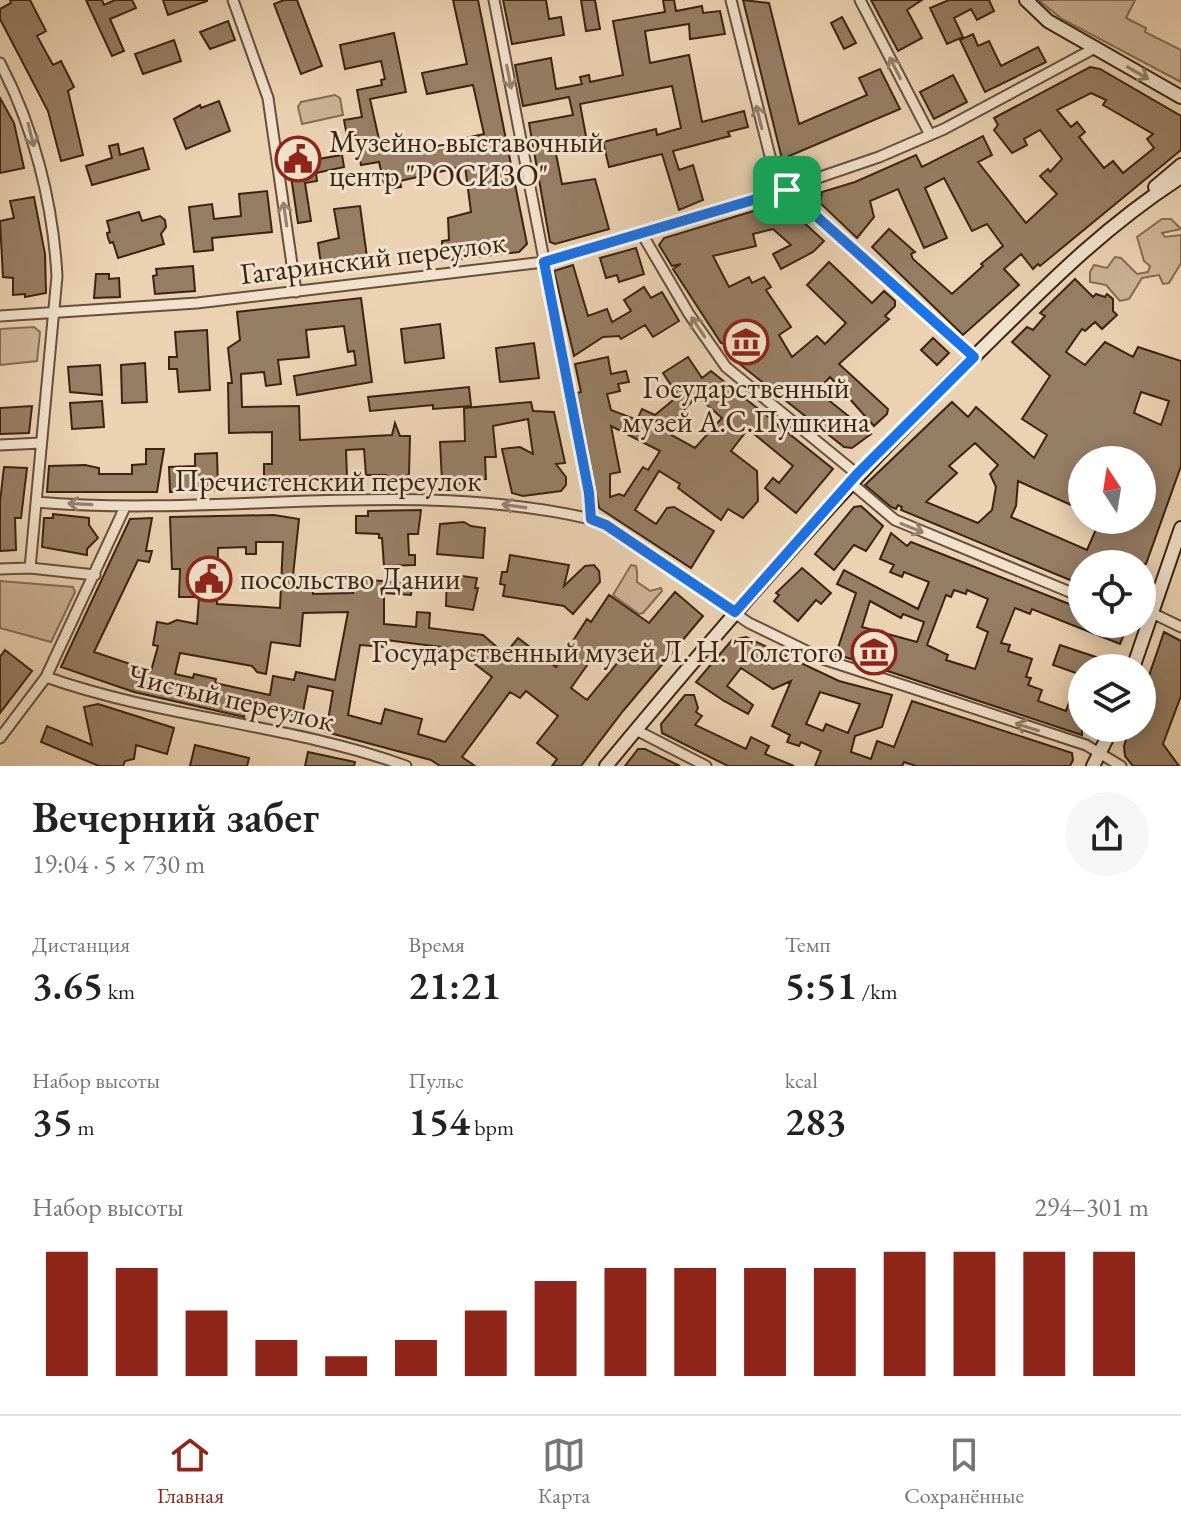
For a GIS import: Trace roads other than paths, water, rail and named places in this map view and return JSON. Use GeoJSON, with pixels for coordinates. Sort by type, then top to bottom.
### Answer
{"type":"FeatureCollection","features":[{"type":"Feature","properties":{"kind":"main road"},"geometry":{"type":"LineString","coordinates":[[1026,0],[1048,21],[1181,97]]}},
{"type":"Feature","properties":{"kind":"main road"},"geometry":{"type":"LineString","coordinates":[[606,766],[853,478],[1070,262],[1181,165]]}},
{"type":"Feature","properties":{"kind":"main road"},"geometry":{"type":"LineString","coordinates":[[1136,206],[1181,177]]}},
{"type":"Feature","properties":{"kind":"main road"},"geometry":{"type":"LineString","coordinates":[[1156,596],[1181,528]]}},
{"type":"Feature","properties":{"kind":"main road"},"geometry":{"type":"LineString","coordinates":[[1093,766],[1106,742]]}},
{"type":"Feature","properties":{"kind":"street"},"geometry":{"type":"LineString","coordinates":[[233,0],[270,109],[296,292]]}},
{"type":"Feature","properties":{"kind":"street"},"geometry":{"type":"LineString","coordinates":[[494,0],[589,493],[591,519]]}},
{"type":"Feature","properties":{"kind":"street"},"geometry":{"type":"LineString","coordinates":[[731,0],[783,191],[974,357]]}},
{"type":"Feature","properties":{"kind":"street"},"geometry":{"type":"LineString","coordinates":[[860,0],[930,135]]}},
{"type":"Feature","properties":{"kind":"street","name":"Гагаринский переулок"},"geometry":{"type":"LineString","coordinates":[[0,316],[181,305],[544,262],[783,191],[930,135],[1095,48]]}},
{"type":"Feature","properties":{"kind":"street"},"geometry":{"type":"LineString","coordinates":[[0,63],[24,111],[56,251],[56,313],[30,568]]}},
{"type":"Feature","properties":{"kind":"street"},"geometry":{"type":"LineString","coordinates":[[642,234],[689,314],[726,367],[853,478],[898,522],[1068,591]]}},
{"type":"Feature","properties":{"kind":"street"},"geometry":{"type":"LineString","coordinates":[[0,445],[41,443]]}},
{"type":"Feature","properties":{"kind":"street","name":"Пречистенский переулок"},"geometry":{"type":"LineString","coordinates":[[36,502],[125,507],[458,500],[591,519],[606,525],[760,628],[845,669],[1086,745],[1121,766]]}},
{"type":"Feature","properties":{"kind":"street"},"geometry":{"type":"LineString","coordinates":[[0,738],[46,677],[125,507]]}},
{"type":"Feature","properties":{"kind":"street"},"geometry":{"type":"LineString","coordinates":[[0,569],[30,568],[95,575]]}},
{"type":"Feature","properties":{"kind":"street"},"geometry":{"type":"LineString","coordinates":[[1156,622],[1181,627]]}},
{"type":"Feature","properties":{"kind":"street","name":"Чистый переулок"},"geometry":{"type":"LineString","coordinates":[[46,677],[173,711],[370,754],[406,766]]}},
{"type":"Feature","properties":{"kind":"street"},"geometry":{"type":"LineString","coordinates":[[636,730],[706,766]]}},
{"type":"Feature","properties":{"kind":"place","name":"Музейно-выставочный центр \"РОСИЗО\""},"geometry":{"type":"Point","coordinates":[298,159]}},
{"type":"Feature","properties":{"kind":"place","name":"Государственный музей А.С.Пушкина"},"geometry":{"type":"Point","coordinates":[746,342]}},
{"type":"Feature","properties":{"kind":"place","name":"посольство Дании"},"geometry":{"type":"Point","coordinates":[209,579]}},
{"type":"Feature","properties":{"kind":"place","name":"Государственный музей Л. Н. Толстого"},"geometry":{"type":"Point","coordinates":[874,652]}}]}
